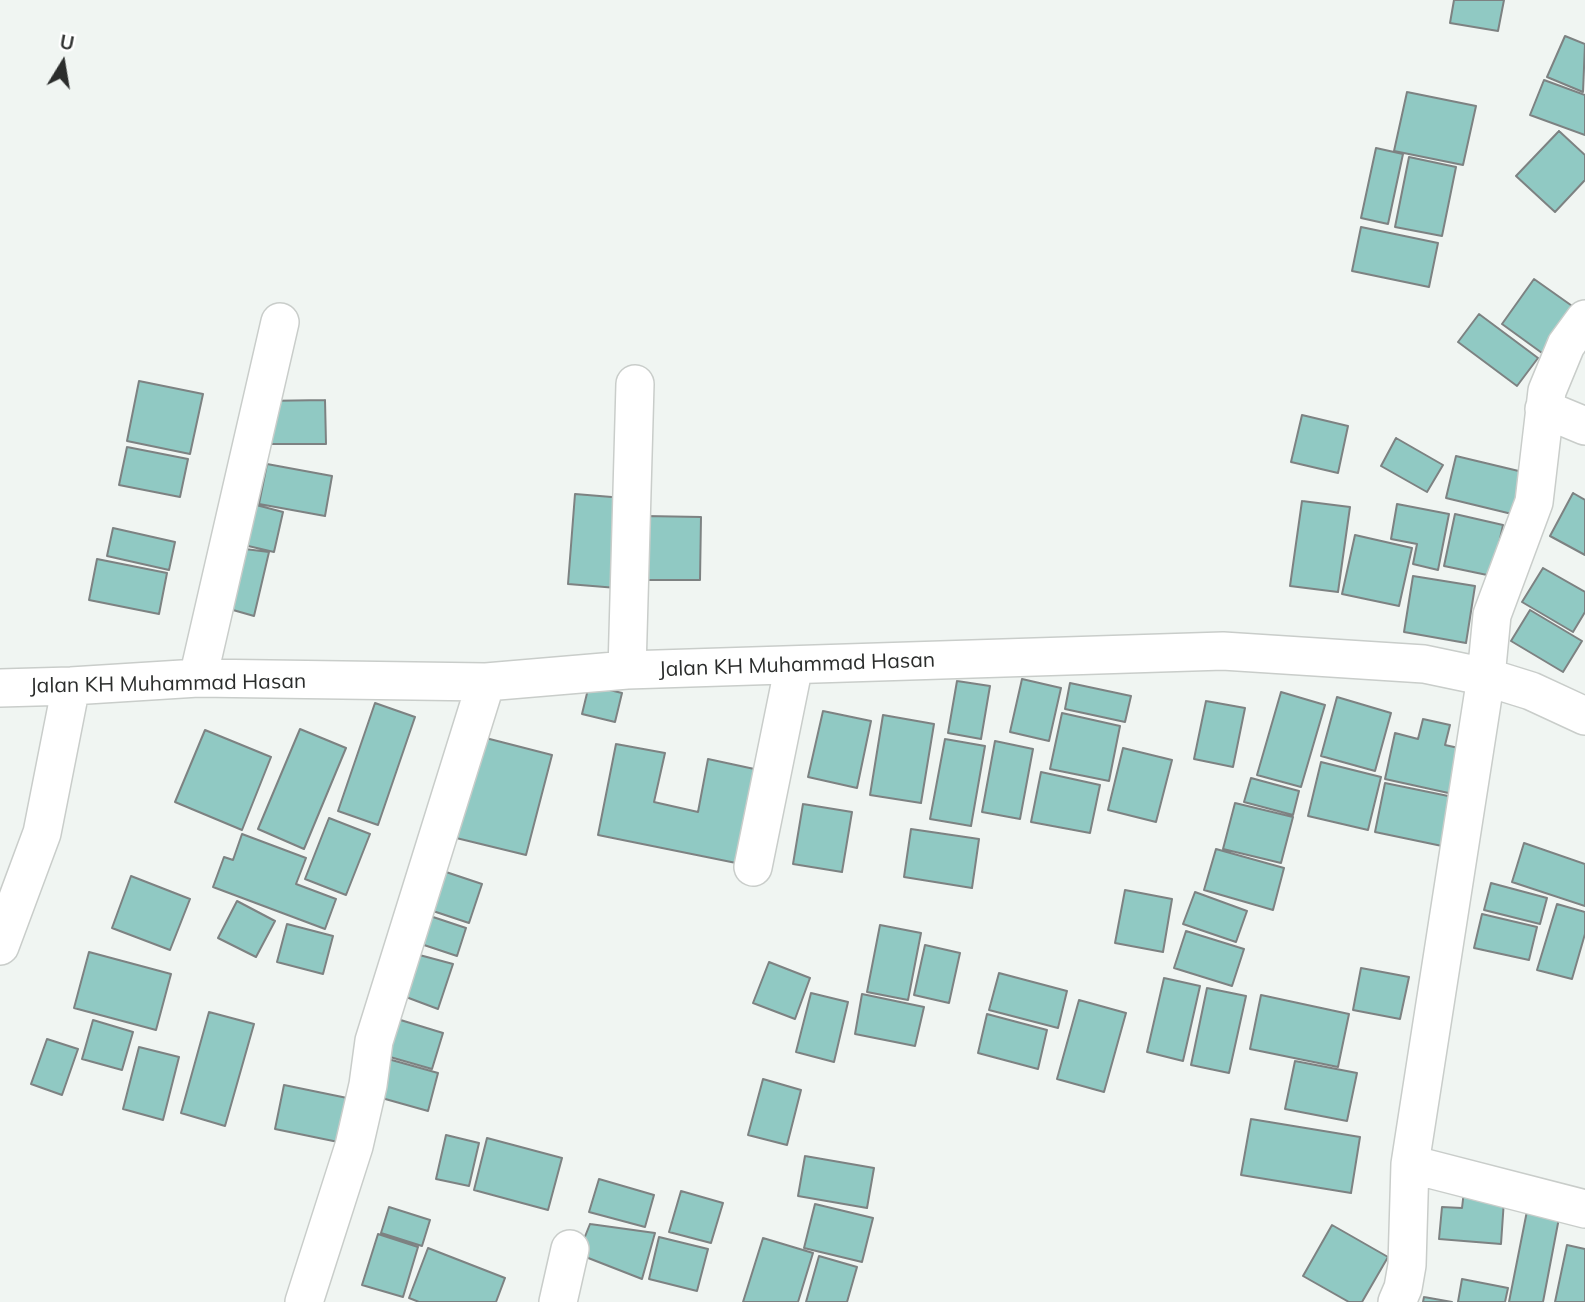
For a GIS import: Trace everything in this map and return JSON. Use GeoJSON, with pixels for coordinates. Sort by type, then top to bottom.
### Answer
{"type":"FeatureCollection","features":[{"type":"Feature","properties":{"kind":"street"},"geometry":{"type":"LineString","coordinates":[[1397,1302],[1403,1288],[1407,1265],[1410,1164],[1486,677],[1492,615],[1534,502],[1547,391],[1566,345],[1585,319]]}},
{"type":"Feature","properties":{"kind":"street"},"geometry":{"type":"LineString","coordinates":[[198,678],[280,322]]}},
{"type":"Feature","properties":{"kind":"street"},"geometry":{"type":"LineString","coordinates":[[627,670],[635,384]]}},
{"type":"Feature","properties":{"kind":"street"},"geometry":{"type":"LineString","coordinates":[[1544,409],[1585,426]]}},
{"type":"Feature","properties":{"kind":"street","name":"Jalan KH Muhammad Hasan"},"geometry":{"type":"LineString","coordinates":[[0,688],[198,678],[486,682],[627,670],[1223,651],[1424,664],[1486,677],[1531,691],[1585,716]]}},
{"type":"Feature","properties":{"kind":"street"},"geometry":{"type":"LineString","coordinates":[[753,867],[794,665]]}},
{"type":"Feature","properties":{"kind":"street"},"geometry":{"type":"LineString","coordinates":[[304,1302],[354,1146],[368,1085],[374,1041],[486,682]]}},
{"type":"Feature","properties":{"kind":"street"},"geometry":{"type":"LineString","coordinates":[[0,946],[42,833],[71,686]]}},
{"type":"Feature","properties":{"kind":"street"},"geometry":{"type":"LineString","coordinates":[[1410,1164],[1585,1209]]}},
{"type":"Feature","properties":{"kind":"street"},"geometry":{"type":"LineString","coordinates":[[558,1302],[570,1249]]}},
{"type":"Feature","properties":{"kind":"building"},"geometry":{"type":"Polygon","coordinates":[[[1454,0],[1504,0],[1498,31],[1450,23],[1454,0]]]}},
{"type":"Feature","properties":{"kind":"building"},"geometry":{"type":"Polygon","coordinates":[[[1565,36],[1585,44],[1583,92],[1547,77],[1565,36]]]}},
{"type":"Feature","properties":{"kind":"building"},"geometry":{"type":"Polygon","coordinates":[[[1544,80],[1585,95],[1585,135],[1530,115],[1544,80]]]}},
{"type":"Feature","properties":{"kind":"building"},"geometry":{"type":"Polygon","coordinates":[[[1407,92],[1476,106],[1463,165],[1394,151],[1407,92]]]}},
{"type":"Feature","properties":{"kind":"building"},"geometry":{"type":"Polygon","coordinates":[[[1559,131],[1585,155],[1585,180],[1555,212],[1516,176],[1559,131]]]}},
{"type":"Feature","properties":{"kind":"building"},"geometry":{"type":"Polygon","coordinates":[[[1376,148],[1403,154],[1388,224],[1361,218],[1376,148]]]}},
{"type":"Feature","properties":{"kind":"building"},"geometry":{"type":"Polygon","coordinates":[[[1409,157],[1456,167],[1442,236],[1395,227],[1409,157]]]}},
{"type":"Feature","properties":{"kind":"building"},"geometry":{"type":"Polygon","coordinates":[[[1361,227],[1438,243],[1429,287],[1352,271],[1361,227]]]}},
{"type":"Feature","properties":{"kind":"building"},"geometry":{"type":"Polygon","coordinates":[[[1534,279],[1575,308],[1542,353],[1502,324],[1534,279]]]}},
{"type":"Feature","properties":{"kind":"building"},"geometry":{"type":"Polygon","coordinates":[[[1479,314],[1538,358],[1517,386],[1458,342],[1479,314]]]}},
{"type":"Feature","properties":{"kind":"building"},"geometry":{"type":"Polygon","coordinates":[[[139,381],[203,394],[190,454],[127,441],[139,381]]]}},
{"type":"Feature","properties":{"kind":"building"},"geometry":{"type":"Polygon","coordinates":[[[325,400],[326,444],[263,444],[263,401],[325,400]]]}},
{"type":"Feature","properties":{"kind":"building"},"geometry":{"type":"Polygon","coordinates":[[[1302,415],[1348,426],[1338,473],[1291,462],[1302,415]]]}},
{"type":"Feature","properties":{"kind":"building"},"geometry":{"type":"Polygon","coordinates":[[[1396,438],[1443,465],[1427,492],[1381,466],[1396,438]]]}},
{"type":"Feature","properties":{"kind":"building"},"geometry":{"type":"Polygon","coordinates":[[[127,447],[188,459],[180,497],[119,485],[127,447]]]}},
{"type":"Feature","properties":{"kind":"building"},"geometry":{"type":"Polygon","coordinates":[[[1456,456],[1527,473],[1516,515],[1446,498],[1456,456]]]}},
{"type":"Feature","properties":{"kind":"building"},"geometry":{"type":"Polygon","coordinates":[[[267,464],[332,476],[325,516],[259,504],[267,464]]]}},
{"type":"Feature","properties":{"kind":"building"},"geometry":{"type":"Polygon","coordinates":[[[1573,493],[1585,500],[1585,555],[1550,536],[1573,493]]]}},
{"type":"Feature","properties":{"kind":"building"},"geometry":{"type":"Polygon","coordinates":[[[575,494],[624,498],[617,588],[568,584],[575,494]]]}},
{"type":"Feature","properties":{"kind":"building"},"geometry":{"type":"Polygon","coordinates":[[[241,501],[283,512],[274,552],[231,542],[241,501]]]}},
{"type":"Feature","properties":{"kind":"building"},"geometry":{"type":"Polygon","coordinates":[[[1302,501],[1350,507],[1338,592],[1290,586],[1302,501]]]}},
{"type":"Feature","properties":{"kind":"building"},"geometry":{"type":"Polygon","coordinates":[[[1397,504],[1449,514],[1438,570],[1413,564],[1417,544],[1391,539],[1397,504]]]}},
{"type":"Feature","properties":{"kind":"building"},"geometry":{"type":"Polygon","coordinates":[[[1455,514],[1503,525],[1492,576],[1444,566],[1455,514]]]}},
{"type":"Feature","properties":{"kind":"building"},"geometry":{"type":"Polygon","coordinates":[[[645,516],[701,517],[700,580],[644,580],[645,516]]]}},
{"type":"Feature","properties":{"kind":"building"},"geometry":{"type":"Polygon","coordinates":[[[113,528],[175,542],[169,570],[107,556],[113,528]]]}},
{"type":"Feature","properties":{"kind":"building"},"geometry":{"type":"Polygon","coordinates":[[[1355,535],[1412,548],[1399,606],[1342,594],[1355,535]]]}},
{"type":"Feature","properties":{"kind":"building"},"geometry":{"type":"Polygon","coordinates":[[[237,548],[269,552],[254,616],[219,606],[237,548]]]}},
{"type":"Feature","properties":{"kind":"building"},"geometry":{"type":"Polygon","coordinates":[[[97,559],[167,573],[159,614],[89,600],[97,559]]]}},
{"type":"Feature","properties":{"kind":"building"},"geometry":{"type":"Polygon","coordinates":[[[1543,568],[1585,592],[1585,612],[1573,632],[1522,602],[1543,568]]]}},
{"type":"Feature","properties":{"kind":"building"},"geometry":{"type":"Polygon","coordinates":[[[1413,576],[1475,586],[1466,643],[1404,632],[1413,576]]]}},
{"type":"Feature","properties":{"kind":"building"},"geometry":{"type":"Polygon","coordinates":[[[1530,610],[1582,641],[1563,672],[1511,641],[1530,610]]]}},
{"type":"Feature","properties":{"kind":"building"},"geometry":{"type":"Polygon","coordinates":[[[1022,679],[1061,688],[1049,741],[1010,732],[1022,679]]]}},
{"type":"Feature","properties":{"kind":"building"},"geometry":{"type":"Polygon","coordinates":[[[957,681],[990,686],[981,739],[948,733],[957,681]]]}},
{"type":"Feature","properties":{"kind":"building"},"geometry":{"type":"Polygon","coordinates":[[[1070,683],[1131,696],[1125,722],[1065,709],[1070,683]]]}},
{"type":"Feature","properties":{"kind":"building"},"geometry":{"type":"Polygon","coordinates":[[[589,685],[622,693],[615,722],[582,714],[589,685]]]}},
{"type":"Feature","properties":{"kind":"building"},"geometry":{"type":"Polygon","coordinates":[[[1281,692],[1325,705],[1301,787],[1257,775],[1281,692]]]}},
{"type":"Feature","properties":{"kind":"building"},"geometry":{"type":"Polygon","coordinates":[[[1337,697],[1391,713],[1375,771],[1321,756],[1337,697]]]}},
{"type":"Feature","properties":{"kind":"building"},"geometry":{"type":"Polygon","coordinates":[[[1206,701],[1245,708],[1233,767],[1194,759],[1206,701]]]}},
{"type":"Feature","properties":{"kind":"building"},"geometry":{"type":"Polygon","coordinates":[[[375,703],[415,717],[378,825],[338,811],[375,703]]]}},
{"type":"Feature","properties":{"kind":"building"},"geometry":{"type":"Polygon","coordinates":[[[823,711],[871,721],[857,788],[808,777],[823,711]]]}},
{"type":"Feature","properties":{"kind":"building"},"geometry":{"type":"Polygon","coordinates":[[[1062,713],[1120,726],[1109,781],[1050,769],[1062,713]]]}},
{"type":"Feature","properties":{"kind":"building"},"geometry":{"type":"Polygon","coordinates":[[[883,715],[934,724],[921,803],[870,795],[883,715]]]}},
{"type":"Feature","properties":{"kind":"building"},"geometry":{"type":"Polygon","coordinates":[[[1423,719],[1450,725],[1445,745],[1463,749],[1453,794],[1385,779],[1395,733],[1418,739],[1423,719]]]}},
{"type":"Feature","properties":{"kind":"building"},"geometry":{"type":"Polygon","coordinates":[[[300,729],[346,748],[304,849],[258,829],[300,729]]]}},
{"type":"Feature","properties":{"kind":"building"},"geometry":{"type":"Polygon","coordinates":[[[205,730],[271,757],[242,830],[175,802],[205,730]]]}},
{"type":"Feature","properties":{"kind":"building"},"geometry":{"type":"Polygon","coordinates":[[[474,735],[552,755],[526,855],[448,836],[474,735]]]}},
{"type":"Feature","properties":{"kind":"building"},"geometry":{"type":"Polygon","coordinates":[[[945,739],[985,746],[971,826],[930,819],[945,739]]]}},
{"type":"Feature","properties":{"kind":"building"},"geometry":{"type":"Polygon","coordinates":[[[995,741],[1033,749],[1020,819],[982,812],[995,741]]]}},
{"type":"Feature","properties":{"kind":"building"},"geometry":{"type":"Polygon","coordinates":[[[616,744],[665,753],[654,802],[698,812],[708,759],[759,770],[741,864],[598,835],[616,744]]]}},
{"type":"Feature","properties":{"kind":"building"},"geometry":{"type":"Polygon","coordinates":[[[1123,748],[1172,760],[1156,822],[1108,810],[1123,748]]]}},
{"type":"Feature","properties":{"kind":"building"},"geometry":{"type":"Polygon","coordinates":[[[1321,762],[1381,777],[1368,830],[1308,816],[1321,762]]]}},
{"type":"Feature","properties":{"kind":"building"},"geometry":{"type":"Polygon","coordinates":[[[1041,772],[1100,785],[1090,833],[1031,822],[1041,772]]]}},
{"type":"Feature","properties":{"kind":"building"},"geometry":{"type":"Polygon","coordinates":[[[1251,778],[1299,791],[1293,815],[1244,802],[1251,778]]]}},
{"type":"Feature","properties":{"kind":"building"},"geometry":{"type":"Polygon","coordinates":[[[1385,783],[1453,797],[1442,846],[1375,832],[1385,783]]]}},
{"type":"Feature","properties":{"kind":"building"},"geometry":{"type":"Polygon","coordinates":[[[1235,803],[1293,817],[1281,863],[1223,849],[1235,803]]]}},
{"type":"Feature","properties":{"kind":"building"},"geometry":{"type":"Polygon","coordinates":[[[803,804],[852,812],[842,872],[793,864],[803,804]]]}},
{"type":"Feature","properties":{"kind":"building"},"geometry":{"type":"Polygon","coordinates":[[[329,818],[370,834],[346,895],[305,879],[329,818]]]}},
{"type":"Feature","properties":{"kind":"building"},"geometry":{"type":"Polygon","coordinates":[[[911,829],[979,839],[972,888],[904,877],[911,829]]]}},
{"type":"Feature","properties":{"kind":"building"},"geometry":{"type":"Polygon","coordinates":[[[242,834],[306,858],[296,884],[336,899],[325,929],[213,887],[224,857],[233,860],[242,834]]]}},
{"type":"Feature","properties":{"kind":"building"},"geometry":{"type":"Polygon","coordinates":[[[1524,843],[1585,864],[1585,906],[1512,882],[1524,843]]]}},
{"type":"Feature","properties":{"kind":"building"},"geometry":{"type":"Polygon","coordinates":[[[1216,849],[1284,868],[1273,910],[1204,890],[1216,849]]]}},
{"type":"Feature","properties":{"kind":"building"},"geometry":{"type":"Polygon","coordinates":[[[431,867],[482,884],[469,923],[418,906],[431,867]]]}},
{"type":"Feature","properties":{"kind":"building"},"geometry":{"type":"Polygon","coordinates":[[[131,876],[190,899],[170,950],[112,928],[131,876]]]}},
{"type":"Feature","properties":{"kind":"building"},"geometry":{"type":"Polygon","coordinates":[[[1491,883],[1547,898],[1540,924],[1484,910],[1491,883]]]}},
{"type":"Feature","properties":{"kind":"building"},"geometry":{"type":"Polygon","coordinates":[[[1125,890],[1172,899],[1163,952],[1115,943],[1125,890]]]}},
{"type":"Feature","properties":{"kind":"building"},"geometry":{"type":"Polygon","coordinates":[[[1195,892],[1247,911],[1236,942],[1183,924],[1195,892]]]}},
{"type":"Feature","properties":{"kind":"building"},"geometry":{"type":"Polygon","coordinates":[[[237,901],[275,921],[256,957],[218,938],[237,901]]]}},
{"type":"Feature","properties":{"kind":"building"},"geometry":{"type":"Polygon","coordinates":[[[1557,904],[1585,912],[1585,934],[1572,979],[1537,970],[1557,904]]]}},
{"type":"Feature","properties":{"kind":"building"},"geometry":{"type":"Polygon","coordinates":[[[424,914],[466,928],[457,956],[415,942],[424,914]]]}},
{"type":"Feature","properties":{"kind":"building"},"geometry":{"type":"Polygon","coordinates":[[[1482,914],[1537,927],[1529,960],[1474,948],[1482,914]]]}},
{"type":"Feature","properties":{"kind":"building"},"geometry":{"type":"Polygon","coordinates":[[[287,924],[333,936],[323,974],[277,962],[287,924]]]}},
{"type":"Feature","properties":{"kind":"building"},"geometry":{"type":"Polygon","coordinates":[[[880,925],[921,933],[908,1000],[867,992],[880,925]]]}},
{"type":"Feature","properties":{"kind":"building"},"geometry":{"type":"Polygon","coordinates":[[[1186,931],[1244,949],[1232,986],[1174,968],[1186,931]]]}},
{"type":"Feature","properties":{"kind":"building"},"geometry":{"type":"Polygon","coordinates":[[[925,945],[960,953],[949,1003],[914,995],[925,945]]]}},
{"type":"Feature","properties":{"kind":"building"},"geometry":{"type":"Polygon","coordinates":[[[89,952],[171,974],[156,1030],[74,1008],[89,952]]]}},
{"type":"Feature","properties":{"kind":"building"},"geometry":{"type":"Polygon","coordinates":[[[412,953],[453,964],[438,1009],[398,994],[412,953]]]}},
{"type":"Feature","properties":{"kind":"building"},"geometry":{"type":"Polygon","coordinates":[[[769,962],[810,978],[795,1019],[753,1003],[769,962]]]}},
{"type":"Feature","properties":{"kind":"building"},"geometry":{"type":"Polygon","coordinates":[[[1361,968],[1409,977],[1400,1019],[1353,1010],[1361,968]]]}},
{"type":"Feature","properties":{"kind":"building"},"geometry":{"type":"Polygon","coordinates":[[[999,973],[1067,991],[1058,1028],[989,1010],[999,973]]]}},
{"type":"Feature","properties":{"kind":"building"},"geometry":{"type":"Polygon","coordinates":[[[1164,978],[1200,986],[1183,1061],[1147,1052],[1164,978]]]}},
{"type":"Feature","properties":{"kind":"building"},"geometry":{"type":"Polygon","coordinates":[[[1207,988],[1246,996],[1229,1073],[1191,1065],[1207,988]]]}},
{"type":"Feature","properties":{"kind":"building"},"geometry":{"type":"Polygon","coordinates":[[[811,993],[848,1002],[834,1062],[796,1052],[811,993]]]}},
{"type":"Feature","properties":{"kind":"building"},"geometry":{"type":"Polygon","coordinates":[[[862,994],[924,1007],[915,1046],[855,1034],[862,994]]]}},
{"type":"Feature","properties":{"kind":"building"},"geometry":{"type":"Polygon","coordinates":[[[1261,995],[1349,1014],[1338,1067],[1250,1049],[1261,995]]]}},
{"type":"Feature","properties":{"kind":"building"},"geometry":{"type":"Polygon","coordinates":[[[1079,1000],[1126,1013],[1104,1092],[1057,1079],[1079,1000]]]}},
{"type":"Feature","properties":{"kind":"building"},"geometry":{"type":"Polygon","coordinates":[[[209,1012],[254,1024],[225,1126],[181,1113],[209,1012]]]}},
{"type":"Feature","properties":{"kind":"building"},"geometry":{"type":"Polygon","coordinates":[[[987,1014],[1047,1030],[1038,1069],[978,1053],[987,1014]]]}},
{"type":"Feature","properties":{"kind":"building"},"geometry":{"type":"Polygon","coordinates":[[[394,1018],[443,1033],[432,1069],[383,1055],[394,1018]]]}},
{"type":"Feature","properties":{"kind":"building"},"geometry":{"type":"Polygon","coordinates":[[[93,1020],[133,1032],[122,1070],[82,1059],[93,1020]]]}},
{"type":"Feature","properties":{"kind":"building"},"geometry":{"type":"Polygon","coordinates":[[[47,1039],[78,1049],[62,1095],[31,1084],[47,1039]]]}},
{"type":"Feature","properties":{"kind":"building"},"geometry":{"type":"Polygon","coordinates":[[[139,1047],[179,1057],[163,1120],[123,1109],[139,1047]]]}},
{"type":"Feature","properties":{"kind":"building"},"geometry":{"type":"Polygon","coordinates":[[[381,1057],[438,1073],[428,1111],[371,1095],[381,1057]]]}},
{"type":"Feature","properties":{"kind":"building"},"geometry":{"type":"Polygon","coordinates":[[[1295,1061],[1357,1073],[1347,1121],[1285,1109],[1295,1061]]]}},
{"type":"Feature","properties":{"kind":"building"},"geometry":{"type":"Polygon","coordinates":[[[763,1079],[801,1090],[787,1145],[748,1135],[763,1079]]]}},
{"type":"Feature","properties":{"kind":"building"},"geometry":{"type":"Polygon","coordinates":[[[284,1085],[352,1099],[343,1143],[275,1129],[284,1085]]]}},
{"type":"Feature","properties":{"kind":"building"},"geometry":{"type":"Polygon","coordinates":[[[1251,1119],[1360,1137],[1351,1193],[1241,1175],[1251,1119]]]}},
{"type":"Feature","properties":{"kind":"building"},"geometry":{"type":"Polygon","coordinates":[[[446,1135],[479,1143],[469,1186],[436,1179],[446,1135]]]}},
{"type":"Feature","properties":{"kind":"building"},"geometry":{"type":"Polygon","coordinates":[[[487,1138],[562,1158],[548,1210],[474,1190],[487,1138]]]}},
{"type":"Feature","properties":{"kind":"building"},"geometry":{"type":"Polygon","coordinates":[[[805,1156],[874,1168],[867,1208],[798,1196],[805,1156]]]}},
{"type":"Feature","properties":{"kind":"building"},"geometry":{"type":"Polygon","coordinates":[[[599,1179],[654,1195],[645,1227],[589,1212],[599,1179]]]}},
{"type":"Feature","properties":{"kind":"building"},"geometry":{"type":"Polygon","coordinates":[[[681,1191],[723,1203],[711,1243],[669,1232],[681,1191]]]}},
{"type":"Feature","properties":{"kind":"building"},"geometry":{"type":"Polygon","coordinates":[[[1464,1191],[1504,1200],[1501,1244],[1439,1239],[1442,1207],[1462,1208],[1464,1191]]]}},
{"type":"Feature","properties":{"kind":"building"},"geometry":{"type":"Polygon","coordinates":[[[815,1204],[873,1218],[862,1262],[804,1248],[815,1204]]]}},
{"type":"Feature","properties":{"kind":"building"},"geometry":{"type":"Polygon","coordinates":[[[389,1207],[430,1220],[422,1246],[381,1233],[389,1207]]]}},
{"type":"Feature","properties":{"kind":"building"},"geometry":{"type":"Polygon","coordinates":[[[1527,1211],[1559,1218],[1543,1302],[1509,1302],[1527,1211]]]}},
{"type":"Feature","properties":{"kind":"building"},"geometry":{"type":"Polygon","coordinates":[[[590,1224],[655,1233],[642,1279],[578,1254],[590,1224]]]}},
{"type":"Feature","properties":{"kind":"building"},"geometry":{"type":"Polygon","coordinates":[[[1332,1225],[1388,1257],[1362,1302],[1349,1302],[1303,1276],[1332,1225]]]}},
{"type":"Feature","properties":{"kind":"building"},"geometry":{"type":"Polygon","coordinates":[[[378,1234],[418,1247],[403,1297],[362,1285],[378,1234]]]}},
{"type":"Feature","properties":{"kind":"building"},"geometry":{"type":"Polygon","coordinates":[[[659,1237],[708,1249],[697,1291],[649,1279],[659,1237]]]}},
{"type":"Feature","properties":{"kind":"building"},"geometry":{"type":"Polygon","coordinates":[[[763,1238],[813,1253],[798,1302],[743,1302],[763,1238]]]}},
{"type":"Feature","properties":{"kind":"building"},"geometry":{"type":"Polygon","coordinates":[[[1567,1245],[1585,1249],[1585,1302],[1555,1302],[1567,1245]]]}},
{"type":"Feature","properties":{"kind":"building"},"geometry":{"type":"Polygon","coordinates":[[[428,1248],[505,1278],[496,1302],[419,1302],[409,1298],[428,1248]]]}},
{"type":"Feature","properties":{"kind":"building"},"geometry":{"type":"Polygon","coordinates":[[[819,1256],[857,1267],[847,1302],[806,1302],[819,1256]]]}},
{"type":"Feature","properties":{"kind":"building"},"geometry":{"type":"Polygon","coordinates":[[[1462,1279],[1508,1288],[1505,1302],[1458,1302],[1462,1279]]]}},
{"type":"Feature","properties":{"kind":"building"},"geometry":{"type":"Polygon","coordinates":[[[1424,1297],[1452,1302],[1423,1302],[1424,1297]]]}}]}
